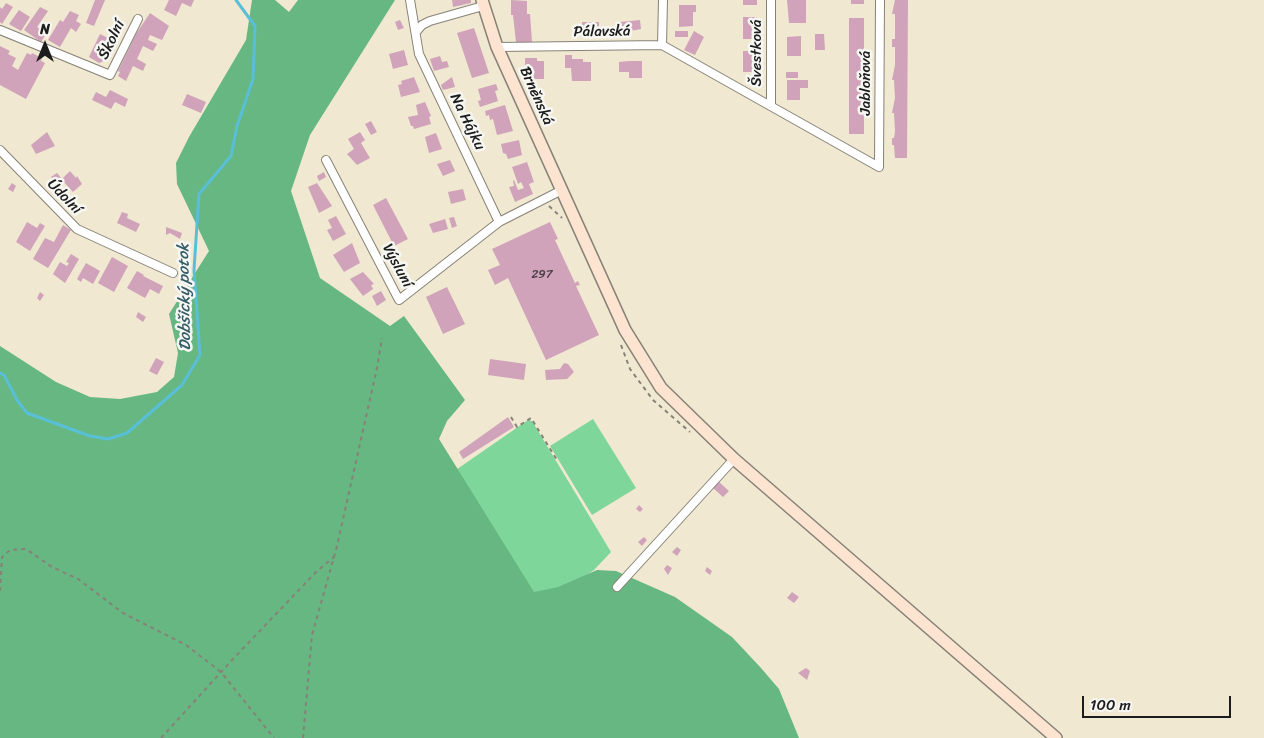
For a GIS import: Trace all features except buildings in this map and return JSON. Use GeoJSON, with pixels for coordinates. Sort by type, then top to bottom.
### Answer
{"type":"FeatureCollection","features":[{"type":"Feature","properties":{"kind":"main road","name":"Brněnská"},"geometry":{"type":"LineString","coordinates":[[482,3],[497,47],[625,330],[661,388],[734,459],[1056,738]]}},
{"type":"Feature","properties":{"kind":"street","name":"Na Hájku"},"geometry":{"type":"LineString","coordinates":[[410,0],[419,54],[499,222]]}},
{"type":"Feature","properties":{"kind":"street"},"geometry":{"type":"LineString","coordinates":[[663,0],[662,45],[770,106]]}},
{"type":"Feature","properties":{"kind":"street","name":"Švestková"},"geometry":{"type":"LineString","coordinates":[[770,106],[771,0]]}},
{"type":"Feature","properties":{"kind":"street","name":"Jabloňová"},"geometry":{"type":"LineString","coordinates":[[770,106],[879,167],[880,0]]}},
{"type":"Feature","properties":{"kind":"street"},"geometry":{"type":"LineString","coordinates":[[416,32],[422,25],[430,21],[482,3]]}},
{"type":"Feature","properties":{"kind":"street","name":"Školní"},"geometry":{"type":"LineString","coordinates":[[0,30],[110,75],[138,19]]}},
{"type":"Feature","properties":{"kind":"street","name":"Pálavská"},"geometry":{"type":"LineString","coordinates":[[497,47],[662,45]]}},
{"type":"Feature","properties":{"kind":"street","name":"Údolní"},"geometry":{"type":"LineString","coordinates":[[0,150],[77,229],[173,273]]}},
{"type":"Feature","properties":{"kind":"street","name":"Výsluní"},"geometry":{"type":"LineString","coordinates":[[326,160],[399,300],[499,222]]}},
{"type":"Feature","properties":{"kind":"street"},"geometry":{"type":"LineString","coordinates":[[499,222],[562,190]]}},
{"type":"Feature","properties":{"kind":"street"},"geometry":{"type":"LineString","coordinates":[[617,587],[734,459]]}},
{"type":"Feature","properties":{"kind":"path"},"geometry":{"type":"LineString","coordinates":[[303,738],[312,636],[334,557],[377,368],[382,338]]}},
{"type":"Feature","properties":{"kind":"path"},"geometry":{"type":"LineString","coordinates":[[511,417],[517,427],[531,418],[557,460]]}},
{"type":"Feature","properties":{"kind":"path"},"geometry":{"type":"LineString","coordinates":[[0,591],[2,557],[10,550],[26,549],[52,567],[78,579],[123,613],[186,645],[221,672],[274,738]]}},
{"type":"Feature","properties":{"kind":"path"},"geometry":{"type":"LineString","coordinates":[[161,738],[317,571],[334,557]]}},
{"type":"Feature","properties":{"kind":"green space"},"geometry":{"type":"Polygon","coordinates":[[[252,0],[275,0],[289,12],[298,0],[395,0],[310,135],[291,191],[320,278],[390,326],[404,316],[465,400],[447,421],[439,439],[534,592],[558,587],[597,570],[616,571],[675,597],[732,637],[761,668],[779,689],[799,738],[0,738],[0,346],[56,382],[90,397],[120,399],[157,392],[174,377],[178,353],[169,314],[209,251],[177,184],[176,163],[189,137],[246,40],[252,0]]]}},
{"type":"Feature","properties":{"kind":"green space"},"geometry":{"type":"Polygon","coordinates":[[[593,419],[636,488],[592,515],[550,446],[593,419]]]}},
{"type":"Feature","properties":{"kind":"green space"},"geometry":{"type":"Polygon","coordinates":[[[528,420],[532,421],[611,552],[594,570],[535,611],[450,474],[528,420]]]}},
{"type":"Feature","properties":{"kind":"waterway","name":"Dobšický potok"},"geometry":{"type":"LineString","coordinates":[[0,373],[4,375],[17,400],[27,413],[90,436],[108,439],[127,433],[182,385],[200,355],[194,270],[199,194],[231,156],[237,126],[253,79],[255,26],[236,0]]}}]}
